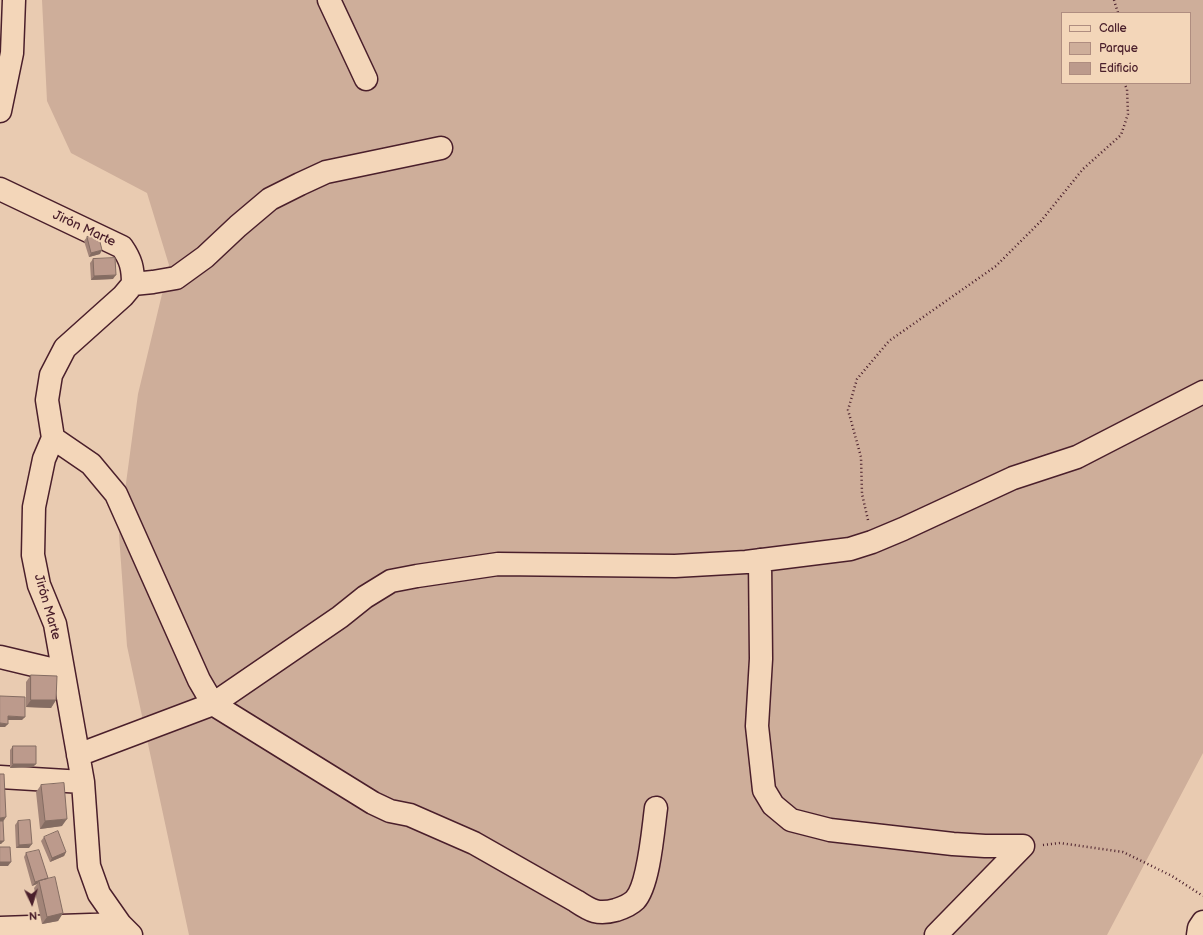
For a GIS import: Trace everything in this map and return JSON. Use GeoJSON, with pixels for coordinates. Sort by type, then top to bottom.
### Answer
{"type":"FeatureCollection","features":[{"type":"Feature","properties":{"kind":"street"},"geometry":{"type":"LineString","coordinates":[[0,111],[12,53],[14,0]]}},
{"type":"Feature","properties":{"kind":"street"},"geometry":{"type":"LineString","coordinates":[[329,0],[366,79]]}},
{"type":"Feature","properties":{"kind":"street"},"geometry":{"type":"LineString","coordinates":[[441,148],[326,172],[270,199],[238,226],[206,257],[176,278],[133,284],[123,296],[65,348],[51,375],[47,400],[53,438],[92,464],[116,494],[199,680],[213,704],[373,803],[390,811],[410,815],[474,843],[590,910],[604,913],[621,909],[634,900],[641,889],[646,873],[656,808]]}},
{"type":"Feature","properties":{"kind":"street","name":"Jirón Marte"},"geometry":{"type":"LineString","coordinates":[[0,189],[122,247],[129,257],[133,270],[133,284]]}},
{"type":"Feature","properties":{"kind":"street"},"geometry":{"type":"LineString","coordinates":[[78,755],[213,704],[340,617],[365,597],[391,581],[498,564],[675,566],[746,562],[850,549],[903,530],[1013,478],[1077,457],[1203,392]]}},
{"type":"Feature","properties":{"kind":"street","name":"Jirón Marte"},"geometry":{"type":"LineString","coordinates":[[53,438],[44,458],[34,507],[33,555],[39,585],[54,624],[83,782],[89,866],[98,894],[122,931]]}},
{"type":"Feature","properties":{"kind":"street"},"geometry":{"type":"LineString","coordinates":[[760,560],[761,659],[757,726],[764,790],[773,805],[791,820],[830,830],[953,844],[1023,846]]}},
{"type":"Feature","properties":{"kind":"street"},"geometry":{"type":"LineString","coordinates":[[0,657],[63,672]]}},
{"type":"Feature","properties":{"kind":"street"},"geometry":{"type":"LineString","coordinates":[[0,777],[83,782]]}},
{"type":"Feature","properties":{"kind":"street"},"geometry":{"type":"LineString","coordinates":[[936,935],[1023,846]]}},
{"type":"Feature","properties":{"kind":"street"},"geometry":{"type":"LineString","coordinates":[[0,928],[122,931]]}},
{"type":"Feature","properties":{"kind":"path"},"geometry":{"type":"LineString","coordinates":[[1114,0],[1118,12]]}},
{"type":"Feature","properties":{"kind":"path"},"geometry":{"type":"LineString","coordinates":[[872,542],[862,494],[860,457],[848,410],[857,379],[889,341],[996,266],[1041,221],[1083,169],[1121,135],[1128,114],[1127,89],[1124,84]]}},
{"type":"Feature","properties":{"kind":"path"},"geometry":{"type":"LineString","coordinates":[[1023,846],[1060,843],[1123,852],[1172,876],[1203,896]]}},
{"type":"Feature","properties":{"kind":"green space"},"geometry":{"type":"Polygon","coordinates":[[[42,0],[1203,0],[1203,753],[1107,935],[189,935],[127,646],[119,535],[138,394],[169,265],[147,193],[71,153],[47,101],[42,0]]]}},
{"type":"Feature","properties":{"kind":"building"},"geometry":{"type":"Polygon","coordinates":[[[98,234],[102,250],[91,253],[87,237],[98,234]]]}},
{"type":"Feature","properties":{"kind":"building"},"geometry":{"type":"Polygon","coordinates":[[[115,258],[116,275],[94,276],[93,259],[115,258]]]}},
{"type":"Feature","properties":{"kind":"building"},"geometry":{"type":"Polygon","coordinates":[[[31,675],[57,676],[56,700],[31,700],[31,675]]]}},
{"type":"Feature","properties":{"kind":"building"},"geometry":{"type":"Polygon","coordinates":[[[0,696],[25,697],[25,717],[8,716],[8,724],[0,723],[0,696]]]}},
{"type":"Feature","properties":{"kind":"building"},"geometry":{"type":"Polygon","coordinates":[[[13,746],[36,746],[36,764],[13,764],[13,746]]]}},
{"type":"Feature","properties":{"kind":"building"},"geometry":{"type":"Polygon","coordinates":[[[0,774],[4,774],[6,817],[0,818],[0,774]]]}},
{"type":"Feature","properties":{"kind":"building"},"geometry":{"type":"Polygon","coordinates":[[[64,783],[67,819],[45,821],[41,785],[64,783]]]}},
{"type":"Feature","properties":{"kind":"building"},"geometry":{"type":"Polygon","coordinates":[[[30,820],[32,844],[19,845],[18,821],[30,820]]]}},
{"type":"Feature","properties":{"kind":"building"},"geometry":{"type":"Polygon","coordinates":[[[0,821],[3,821],[4,841],[0,841],[0,821]]]}},
{"type":"Feature","properties":{"kind":"building"},"geometry":{"type":"Polygon","coordinates":[[[58,831],[66,852],[52,858],[44,837],[58,831]]]}},
{"type":"Feature","properties":{"kind":"building"},"geometry":{"type":"Polygon","coordinates":[[[0,847],[10,847],[11,862],[0,862],[0,847]]]}},
{"type":"Feature","properties":{"kind":"building"},"geometry":{"type":"Polygon","coordinates":[[[39,850],[48,878],[35,882],[26,853],[39,850]]]}},
{"type":"Feature","properties":{"kind":"building"},"geometry":{"type":"Polygon","coordinates":[[[55,877],[63,913],[47,917],[39,881],[55,877]]]}}]}
